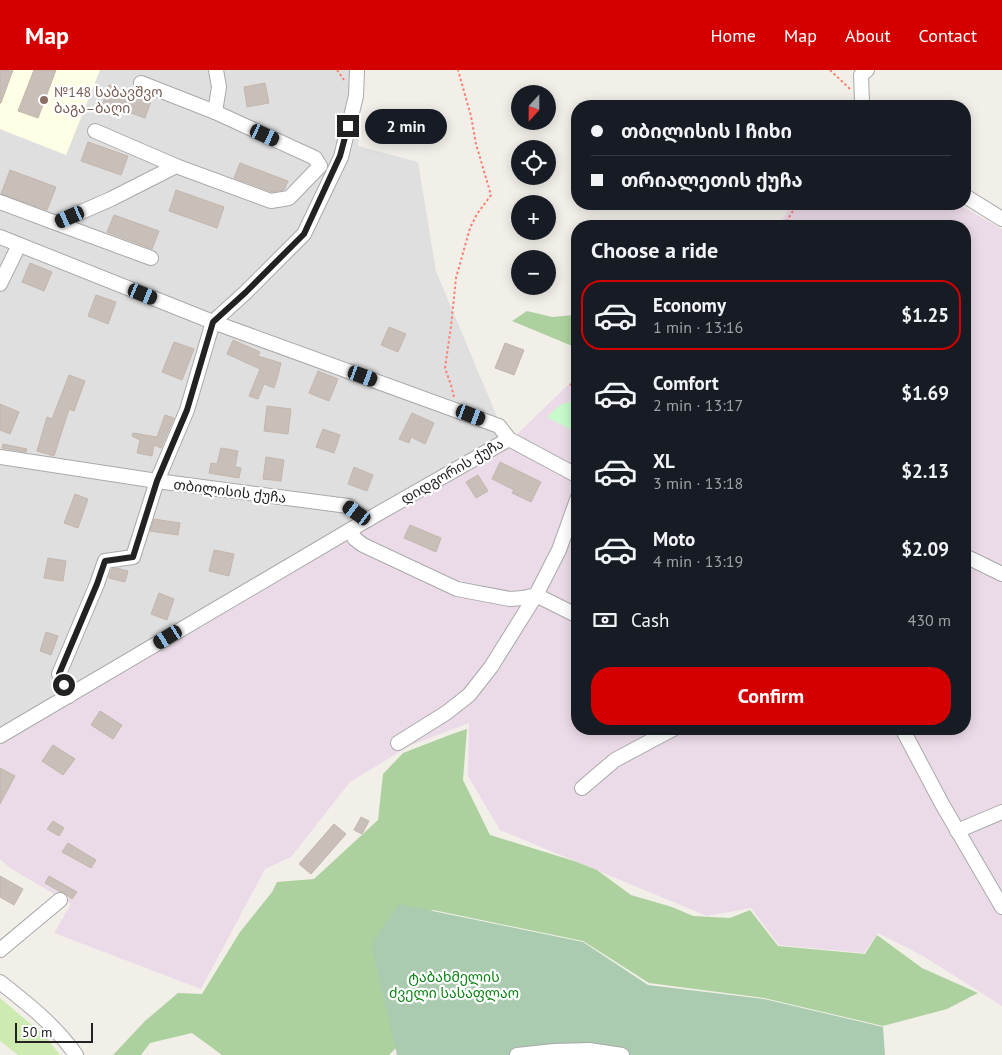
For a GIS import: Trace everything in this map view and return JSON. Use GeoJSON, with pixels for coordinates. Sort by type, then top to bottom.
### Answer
{"type":"FeatureCollection","features":[{"type":"Feature","properties":{"kind":"street"},"geometry":{"type":"LineString","coordinates":[[215,112],[219,87],[216,70]]}},
{"type":"Feature","properties":{"kind":"street"},"geometry":{"type":"LineString","coordinates":[[69,696],[59,674],[105,561],[133,557],[157,481],[187,410],[213,322],[304,234],[340,156],[356,96],[357,70]]}},
{"type":"Feature","properties":{"kind":"street"},"geometry":{"type":"LineString","coordinates":[[863,100],[861,75],[867,70]]}},
{"type":"Feature","properties":{"kind":"street"},"geometry":{"type":"LineString","coordinates":[[141,83],[215,112],[315,158],[320,166],[334,170]]}},
{"type":"Feature","properties":{"kind":"street"},"geometry":{"type":"LineString","coordinates":[[95,131],[176,166],[271,201],[289,198],[320,166]]}},
{"type":"Feature","properties":{"kind":"street"},"geometry":{"type":"LineString","coordinates":[[56,223],[112,199],[176,166]]}},
{"type":"Feature","properties":{"kind":"street"},"geometry":{"type":"LineString","coordinates":[[971,200],[1002,219]]}},
{"type":"Feature","properties":{"kind":"street"},"geometry":{"type":"LineString","coordinates":[[0,202],[151,258]]}},
{"type":"Feature","properties":{"kind":"street","name":"დიდგორის ქუჩა"},"geometry":{"type":"LineString","coordinates":[[0,237],[213,322],[499,426],[509,440],[367,520],[0,736]]}},
{"type":"Feature","properties":{"kind":"street"},"geometry":{"type":"LineString","coordinates":[[0,284],[19,245]]}},
{"type":"Feature","properties":{"kind":"street"},"geometry":{"type":"LineString","coordinates":[[509,440],[571,472]]}},
{"type":"Feature","properties":{"kind":"street","name":"თბილისის ქუჩა"},"geometry":{"type":"LineString","coordinates":[[0,457],[157,481],[348,506],[367,520]]}},
{"type":"Feature","properties":{"kind":"street"},"geometry":{"type":"LineString","coordinates":[[398,743],[446,713],[469,695],[491,667],[536,595],[559,550],[571,517]]}},
{"type":"Feature","properties":{"kind":"street"},"geometry":{"type":"LineString","coordinates":[[350,530],[355,539],[363,545],[457,589],[510,599],[536,595],[571,612]]}},
{"type":"Feature","properties":{"kind":"street"},"geometry":{"type":"LineString","coordinates":[[971,559],[1002,574]]}},
{"type":"Feature","properties":{"kind":"street"},"geometry":{"type":"LineString","coordinates":[[582,788],[615,760],[662,735]]}},
{"type":"Feature","properties":{"kind":"street"},"geometry":{"type":"LineString","coordinates":[[906,735],[957,831],[1002,907]]}},
{"type":"Feature","properties":{"kind":"street"},"geometry":{"type":"LineString","coordinates":[[957,831],[1002,812]]}},
{"type":"Feature","properties":{"kind":"street"},"geometry":{"type":"LineString","coordinates":[[0,950],[60,900]]}},
{"type":"Feature","properties":{"kind":"street"},"geometry":{"type":"LineString","coordinates":[[0,982],[37,1011],[76,1055]]}},
{"type":"Feature","properties":{"kind":"street"},"geometry":{"type":"LineString","coordinates":[[517,1055],[589,1050],[622,1055]]}},
{"type":"Feature","properties":{"kind":"path"},"geometry":{"type":"LineString","coordinates":[[456,410],[445,368],[456,278],[470,228],[477,214],[492,195],[476,144],[471,116],[458,70]]}},
{"type":"Feature","properties":{"kind":"path"},"geometry":{"type":"LineString","coordinates":[[830,70],[859,100]]}},
{"type":"Feature","properties":{"kind":"shaded area"},"geometry":{"type":"Polygon","coordinates":[[[0,70],[362,70],[358,146],[418,162],[436,271],[508,443],[0,737],[0,70]]]}},
{"type":"Feature","properties":{"kind":"shaded area","name":"№148 საბავშვო ბაგა–ბაღი"},"geometry":{"type":"Polygon","coordinates":[[[0,70],[100,70],[66,155],[0,129],[0,70]]]}},
{"type":"Feature","properties":{"kind":"shaded area"},"geometry":{"type":"Polygon","coordinates":[[[788,210],[969,210],[1002,229],[1002,1006],[923,956],[878,933],[864,953],[779,945],[751,908],[707,916],[500,830],[468,776],[469,723],[409,746],[350,782],[291,857],[265,869],[201,989],[54,933],[71,904],[10,868],[0,859],[0,737],[508,443],[571,382],[571,735],[971,735],[971,220],[782,220],[788,210]]]}},
{"type":"Feature","properties":{"kind":"green space"},"geometry":{"type":"Polygon","coordinates":[[[527,311],[552,317],[571,315],[571,346],[512,321],[527,311]]]}},
{"type":"Feature","properties":{"kind":"green space"},"geometry":{"type":"Polygon","coordinates":[[[571,401],[571,430],[547,417],[560,405],[571,401]]]}},
{"type":"Feature","properties":{"kind":"green space"},"geometry":{"type":"Polygon","coordinates":[[[467,729],[463,780],[490,835],[597,870],[631,895],[672,907],[693,916],[730,918],[750,910],[778,946],[865,954],[877,935],[922,968],[978,993],[947,1009],[883,1026],[764,998],[649,983],[583,941],[433,910],[388,928],[423,1020],[389,1055],[222,1055],[192,1033],[150,1043],[141,1055],[113,1055],[145,1021],[178,993],[202,994],[240,932],[272,892],[277,882],[314,879],[378,820],[383,774],[403,753],[467,729]]]}},
{"type":"Feature","properties":{"kind":"green space","name":"ტაბახმელის ძველი სასაფლაო"},"geometry":{"type":"Polygon","coordinates":[[[399,904],[583,942],[648,985],[764,999],[883,1027],[885,1055],[397,1055],[371,944],[399,904]]]}},
{"type":"Feature","properties":{"kind":"green space"},"geometry":{"type":"Polygon","coordinates":[[[0,998],[46,1037],[60,1055],[18,1055],[0,1041],[0,998]]]}},
{"type":"Feature","properties":{"kind":"building"},"geometry":{"type":"Polygon","coordinates":[[[0,70],[13,70],[1,103],[0,103],[0,70]]]}},
{"type":"Feature","properties":{"kind":"building"},"geometry":{"type":"Polygon","coordinates":[[[34,70],[56,70],[38,118],[18,111],[34,70]]]}},
{"type":"Feature","properties":{"kind":"building"},"geometry":{"type":"Polygon","coordinates":[[[265,83],[269,103],[247,107],[244,87],[265,83]]]}},
{"type":"Feature","properties":{"kind":"building"},"geometry":{"type":"Polygon","coordinates":[[[109,85],[151,101],[145,118],[103,103],[109,85]]]}},
{"type":"Feature","properties":{"kind":"building"},"geometry":{"type":"Polygon","coordinates":[[[88,142],[128,156],[121,175],[81,161],[88,142]]]}},
{"type":"Feature","properties":{"kind":"building"},"geometry":{"type":"Polygon","coordinates":[[[240,163],[288,181],[284,190],[272,192],[234,178],[240,163]]]}},
{"type":"Feature","properties":{"kind":"building"},"geometry":{"type":"Polygon","coordinates":[[[10,170],[56,187],[47,210],[1,194],[10,170]]]}},
{"type":"Feature","properties":{"kind":"building"},"geometry":{"type":"Polygon","coordinates":[[[176,190],[224,207],[217,228],[169,211],[176,190]]]}},
{"type":"Feature","properties":{"kind":"building"},"geometry":{"type":"Polygon","coordinates":[[[114,215],[159,231],[152,249],[107,232],[114,215]]]}},
{"type":"Feature","properties":{"kind":"building"},"geometry":{"type":"Polygon","coordinates":[[[30,263],[52,272],[44,291],[22,282],[30,263]]]}},
{"type":"Feature","properties":{"kind":"building"},"geometry":{"type":"Polygon","coordinates":[[[96,295],[116,302],[108,324],[88,316],[96,295]]]}},
{"type":"Feature","properties":{"kind":"building"},"geometry":{"type":"Polygon","coordinates":[[[389,327],[406,334],[398,352],[381,345],[389,327]]]}},
{"type":"Feature","properties":{"kind":"building"},"geometry":{"type":"Polygon","coordinates":[[[233,340],[260,352],[258,356],[281,363],[274,388],[264,384],[258,399],[249,396],[260,369],[227,354],[233,340]]]}},
{"type":"Feature","properties":{"kind":"building"},"geometry":{"type":"Polygon","coordinates":[[[174,342],[194,349],[182,380],[162,372],[174,342]]]}},
{"type":"Feature","properties":{"kind":"building"},"geometry":{"type":"Polygon","coordinates":[[[505,343],[524,350],[514,375],[495,368],[505,343]]]}},
{"type":"Feature","properties":{"kind":"building"},"geometry":{"type":"Polygon","coordinates":[[[318,371],[338,379],[329,401],[309,393],[318,371]]]}},
{"type":"Feature","properties":{"kind":"building"},"geometry":{"type":"Polygon","coordinates":[[[69,375],[85,381],[74,411],[69,409],[54,456],[37,451],[47,417],[52,419],[69,375]]]}},
{"type":"Feature","properties":{"kind":"building"},"geometry":{"type":"Polygon","coordinates":[[[0,404],[19,412],[10,434],[0,430],[0,404]]]}},
{"type":"Feature","properties":{"kind":"building"},"geometry":{"type":"Polygon","coordinates":[[[267,406],[291,409],[288,434],[264,431],[267,406]]]}},
{"type":"Feature","properties":{"kind":"building"},"geometry":{"type":"Polygon","coordinates":[[[412,413],[434,423],[425,444],[411,437],[409,443],[399,439],[412,413]]]}},
{"type":"Feature","properties":{"kind":"building"},"geometry":{"type":"Polygon","coordinates":[[[165,415],[174,418],[161,448],[154,445],[152,456],[137,453],[140,440],[132,436],[133,433],[157,437],[165,415]]]}},
{"type":"Feature","properties":{"kind":"building"},"geometry":{"type":"Polygon","coordinates":[[[323,429],[340,435],[334,453],[316,447],[323,429]]]}},
{"type":"Feature","properties":{"kind":"building"},"geometry":{"type":"Polygon","coordinates":[[[3,444],[27,449],[26,452],[2,448],[3,444]]]}},
{"type":"Feature","properties":{"kind":"building"},"geometry":{"type":"Polygon","coordinates":[[[221,448],[238,451],[235,467],[241,468],[239,478],[209,473],[211,463],[217,464],[221,448]]]}},
{"type":"Feature","properties":{"kind":"building"},"geometry":{"type":"Polygon","coordinates":[[[266,457],[284,460],[281,481],[263,479],[266,457]]]}},
{"type":"Feature","properties":{"kind":"building"},"geometry":{"type":"Polygon","coordinates":[[[500,462],[541,482],[531,502],[512,493],[514,490],[492,479],[500,462]]]}},
{"type":"Feature","properties":{"kind":"building"},"geometry":{"type":"Polygon","coordinates":[[[354,467],[373,475],[367,491],[348,484],[354,467]]]}},
{"type":"Feature","properties":{"kind":"building"},"geometry":{"type":"Polygon","coordinates":[[[478,475],[488,491],[476,498],[466,482],[478,475]]]}},
{"type":"Feature","properties":{"kind":"building"},"geometry":{"type":"Polygon","coordinates":[[[75,494],[88,499],[78,528],[64,523],[75,494]]]}},
{"type":"Feature","properties":{"kind":"building"},"geometry":{"type":"Polygon","coordinates":[[[154,519],[180,523],[178,535],[150,531],[154,519]]]}},
{"type":"Feature","properties":{"kind":"building"},"geometry":{"type":"Polygon","coordinates":[[[410,525],[441,538],[436,552],[404,538],[410,525]]]}},
{"type":"Feature","properties":{"kind":"building"},"geometry":{"type":"Polygon","coordinates":[[[214,550],[234,554],[229,576],[209,571],[214,550]]]}},
{"type":"Feature","properties":{"kind":"building"},"geometry":{"type":"Polygon","coordinates":[[[48,558],[66,561],[63,581],[44,578],[48,558]]]}},
{"type":"Feature","properties":{"kind":"building"},"geometry":{"type":"Polygon","coordinates":[[[112,569],[128,571],[125,582],[109,578],[112,569]]]}},
{"type":"Feature","properties":{"kind":"building"},"geometry":{"type":"Polygon","coordinates":[[[159,593],[174,599],[167,620],[151,614],[159,593]]]}},
{"type":"Feature","properties":{"kind":"building"},"geometry":{"type":"Polygon","coordinates":[[[46,632],[58,636],[51,655],[40,651],[46,632]]]}},
{"type":"Feature","properties":{"kind":"building"},"geometry":{"type":"Polygon","coordinates":[[[100,711],[122,725],[113,739],[91,725],[100,711]]]}},
{"type":"Feature","properties":{"kind":"building"},"geometry":{"type":"Polygon","coordinates":[[[53,745],[75,759],[63,775],[42,761],[53,745]]]}},
{"type":"Feature","properties":{"kind":"building"},"geometry":{"type":"Polygon","coordinates":[[[0,768],[15,776],[0,804],[0,768]]]}},
{"type":"Feature","properties":{"kind":"building"},"geometry":{"type":"Polygon","coordinates":[[[361,817],[369,821],[362,834],[354,830],[361,817]]]}},
{"type":"Feature","properties":{"kind":"building"},"geometry":{"type":"Polygon","coordinates":[[[53,821],[64,828],[59,836],[47,829],[53,821]]]}},
{"type":"Feature","properties":{"kind":"building"},"geometry":{"type":"Polygon","coordinates":[[[334,824],[346,834],[311,874],[299,864],[334,824]]]}},
{"type":"Feature","properties":{"kind":"building"},"geometry":{"type":"Polygon","coordinates":[[[68,843],[96,860],[91,868],[62,852],[68,843]]]}},
{"type":"Feature","properties":{"kind":"building"},"geometry":{"type":"Polygon","coordinates":[[[0,876],[23,889],[14,905],[0,897],[0,876]]]}},
{"type":"Feature","properties":{"kind":"building"},"geometry":{"type":"Polygon","coordinates":[[[49,876],[77,892],[72,899],[45,883],[49,876]]]}},
{"type":"Feature","properties":{"kind":"place","name":"№148 საბავშვო ბაგა–ბაღი"},"geometry":{"type":"Point","coordinates":[44,100]}},
{"type":"Feature","properties":{"kind":"route"},"geometry":{"type":"LineString","coordinates":[[64,685],[59,674],[105,561],[133,557],[157,481],[187,410],[213,322],[304,234],[340,156],[348,126]]}}]}
